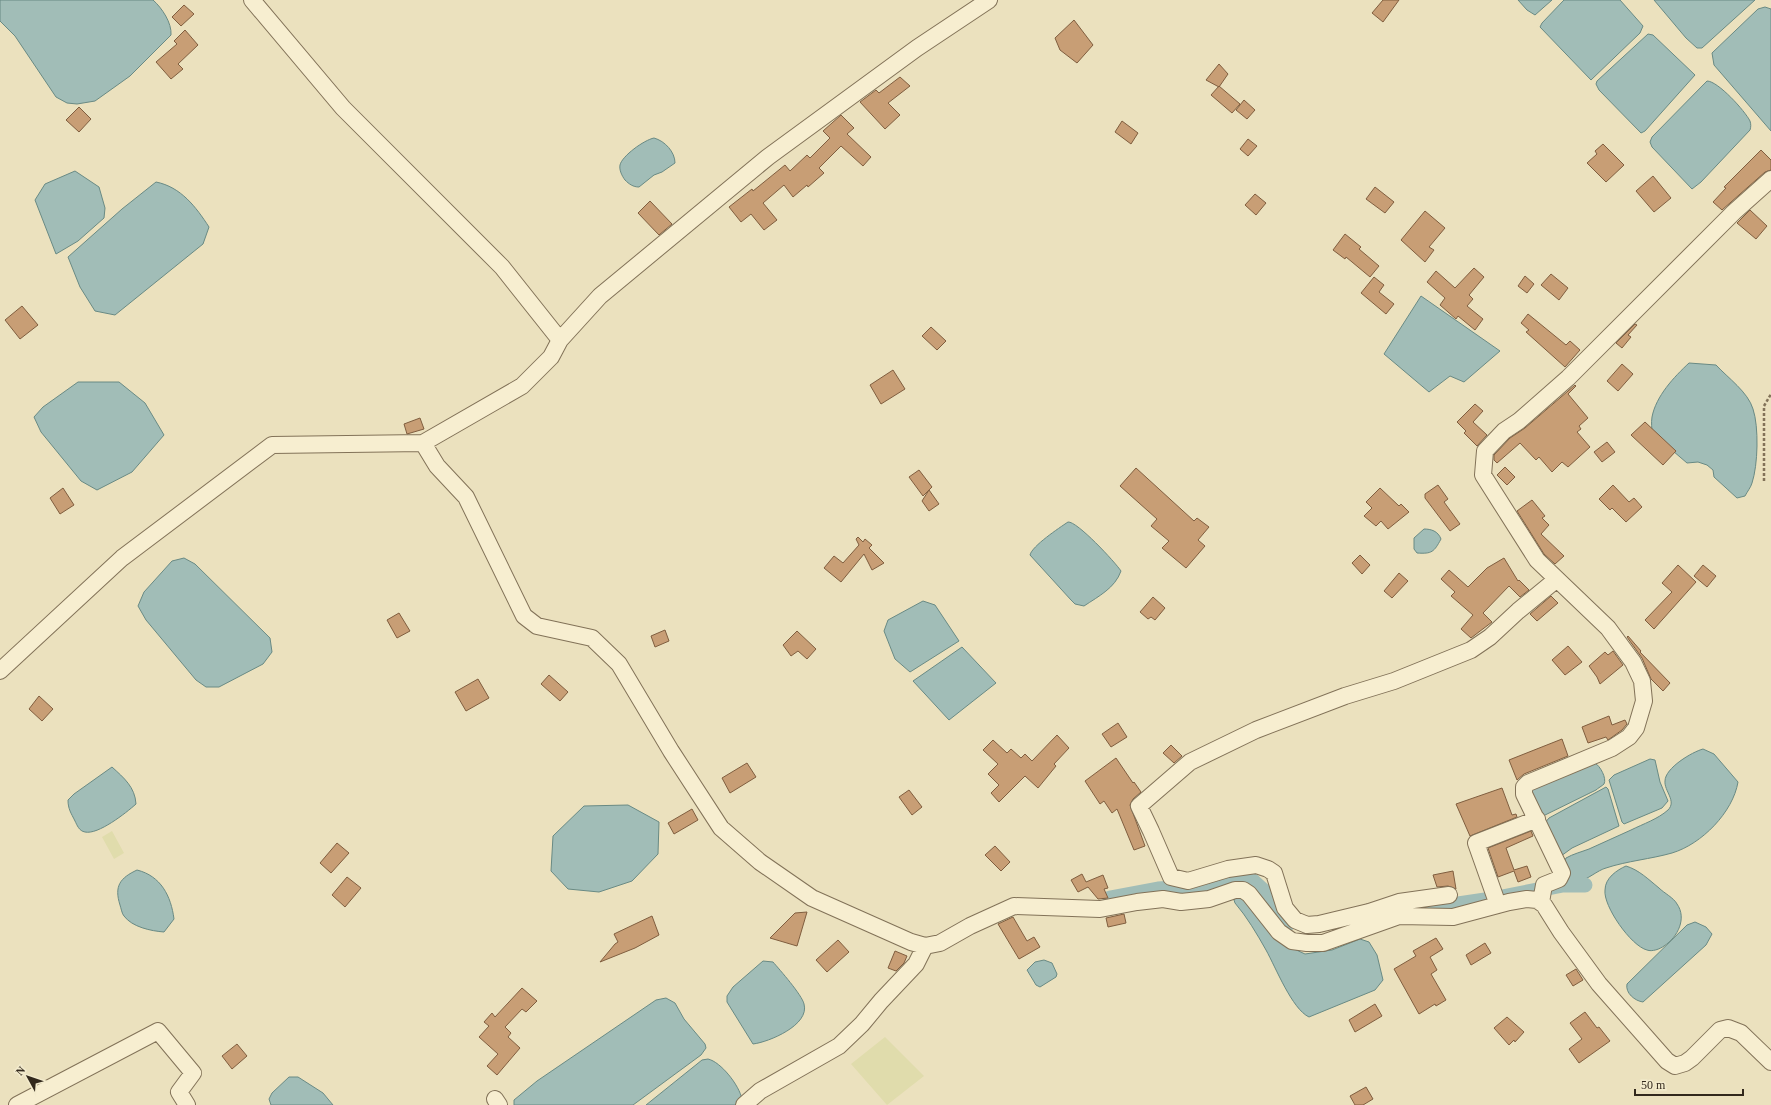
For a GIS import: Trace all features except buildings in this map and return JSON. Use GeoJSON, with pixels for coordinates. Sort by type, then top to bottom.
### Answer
{"type":"FeatureCollection","features":[{"type":"Feature","properties":{"kind":"street"},"geometry":{"type":"LineString","coordinates":[[252,0],[343,108],[502,267],[560,340]]}},
{"type":"Feature","properties":{"kind":"street"},"geometry":{"type":"LineString","coordinates":[[0,671],[122,558],[272,445],[423,443],[522,386],[551,357],[560,340],[600,296],[768,157],[917,48],[989,0]]}},
{"type":"Feature","properties":{"kind":"street"},"geometry":{"type":"LineString","coordinates":[[1541,902],[1544,885],[1559,879],[1562,873],[1524,794],[1524,787],[1528,783],[1612,748],[1629,737],[1636,728],[1644,701],[1642,681],[1639,672],[1608,628],[1537,560],[1483,475],[1485,451],[1504,432],[1519,421],[1568,378],[1734,212],[1771,179]]}},
{"type":"Feature","properties":{"kind":"street"},"geometry":{"type":"LineString","coordinates":[[423,443],[437,466],[466,497],[524,616],[537,626],[592,638],[619,664],[671,751],[721,828],[760,862],[812,898],[911,942],[925,946],[940,943],[970,926],[1014,906],[1035,905],[1086,910],[1163,899],[1181,902],[1209,899],[1235,890],[1242,890],[1249,894],[1257,903],[1279,932],[1292,941],[1323,943],[1399,916],[1453,917],[1527,899],[1541,902],[1599,984],[1667,1061],[1675,1066],[1685,1064],[1720,1030],[1728,1028],[1741,1033],[1771,1062]]}},
{"type":"Feature","properties":{"kind":"street"},"geometry":{"type":"LineString","coordinates":[[1449,895],[1399,902],[1369,912],[1319,924],[1307,925],[1296,920],[1285,908],[1274,873],[1268,869],[1256,866],[1228,869],[1188,881],[1171,877],[1139,806],[1190,762],[1256,730],[1345,696],[1408,675],[1471,650],[1490,636],[1557,579]]}},
{"type":"Feature","properties":{"kind":"street"},"geometry":{"type":"LineString","coordinates":[[1498,905],[1476,843],[1537,819]]}},
{"type":"Feature","properties":{"kind":"street"},"geometry":{"type":"LineString","coordinates":[[744,1105],[760,1091],[839,1046],[862,1024],[881,1001],[916,964],[925,946]]}},
{"type":"Feature","properties":{"kind":"street"},"geometry":{"type":"LineString","coordinates":[[17,1105],[158,1031],[193,1073],[179,1092],[187,1105]]}},
{"type":"Feature","properties":{"kind":"path"},"geometry":{"type":"LineString","coordinates":[[1764,481],[1764,406],[1771,394]]}},
{"type":"Feature","properties":{"kind":"shaded area"},"geometry":{"type":"Polygon","coordinates":[[[112,831],[124,853],[114,859],[102,837],[112,831]]]}},
{"type":"Feature","properties":{"kind":"shaded area"},"geometry":{"type":"Polygon","coordinates":[[[885,1037],[924,1076],[887,1105],[851,1064],[885,1037]]]}},
{"type":"Feature","properties":{"kind":"water"},"geometry":{"type":"Polygon","coordinates":[[[0,0],[153,0],[166,16],[170,26],[171,35],[130,76],[95,101],[77,104],[67,103],[56,97],[15,36],[0,21],[0,0]]]}},
{"type":"Feature","properties":{"kind":"water"},"geometry":{"type":"Polygon","coordinates":[[[1518,0],[1552,0],[1535,15],[1527,10],[1518,0]]]}},
{"type":"Feature","properties":{"kind":"water"},"geometry":{"type":"Polygon","coordinates":[[[1564,0],[1620,0],[1643,26],[1640,33],[1591,80],[1540,27],[1564,0]]]}},
{"type":"Feature","properties":{"kind":"water"},"geometry":{"type":"Polygon","coordinates":[[[1654,0],[1755,0],[1702,48],[1697,48],[1686,38],[1654,0]]]}},
{"type":"Feature","properties":{"kind":"water"},"geometry":{"type":"Polygon","coordinates":[[[1765,7],[1771,9],[1771,131],[1714,65],[1712,53],[1758,9],[1765,7]]]}},
{"type":"Feature","properties":{"kind":"water"},"geometry":{"type":"Polygon","coordinates":[[[1648,34],[1653,35],[1695,75],[1645,131],[1641,133],[1599,90],[1596,84],[1597,81],[1648,34]]]}},
{"type":"Feature","properties":{"kind":"water"},"geometry":{"type":"Polygon","coordinates":[[[1707,81],[1718,86],[1737,104],[1750,121],[1751,128],[1701,182],[1692,189],[1652,147],[1650,142],[1652,137],[1707,81]]]}},
{"type":"Feature","properties":{"kind":"water"},"geometry":{"type":"Polygon","coordinates":[[[654,138],[658,139],[669,148],[675,159],[675,163],[662,172],[654,175],[639,187],[633,186],[628,183],[622,175],[620,165],[625,157],[634,149],[654,138]]]}},
{"type":"Feature","properties":{"kind":"water"},"geometry":{"type":"Polygon","coordinates":[[[75,171],[99,187],[105,208],[104,218],[78,241],[56,254],[35,200],[45,184],[75,171]]]}},
{"type":"Feature","properties":{"kind":"water"},"geometry":{"type":"Polygon","coordinates":[[[156,182],[173,188],[187,199],[199,212],[209,227],[203,244],[115,315],[95,311],[80,287],[68,257],[122,209],[156,182]]]}},
{"type":"Feature","properties":{"kind":"water"},"geometry":{"type":"Polygon","coordinates":[[[1421,296],[1500,351],[1464,382],[1450,376],[1429,392],[1384,354],[1421,296]]]}},
{"type":"Feature","properties":{"kind":"water"},"geometry":{"type":"Polygon","coordinates":[[[1689,363],[1716,365],[1742,391],[1753,409],[1757,436],[1757,456],[1752,483],[1745,496],[1737,498],[1714,477],[1713,470],[1707,465],[1698,462],[1687,463],[1652,433],[1652,417],[1657,402],[1666,387],[1689,363]]]}},
{"type":"Feature","properties":{"kind":"water"},"geometry":{"type":"Polygon","coordinates":[[[78,382],[119,382],[145,403],[164,435],[132,472],[97,490],[81,481],[41,432],[34,417],[43,407],[78,382]]]}},
{"type":"Feature","properties":{"kind":"water"},"geometry":{"type":"Polygon","coordinates":[[[1068,522],[1073,523],[1087,535],[1104,551],[1121,571],[1111,587],[1084,606],[1075,604],[1030,555],[1041,542],[1068,522]]]}},
{"type":"Feature","properties":{"kind":"water"},"geometry":{"type":"Polygon","coordinates":[[[1424,529],[1434,531],[1441,539],[1432,551],[1417,553],[1414,549],[1414,538],[1424,529]]]}},
{"type":"Feature","properties":{"kind":"water"},"geometry":{"type":"Polygon","coordinates":[[[184,558],[195,564],[270,638],[272,652],[263,664],[219,687],[206,687],[196,680],[146,620],[138,606],[144,592],[172,561],[184,558]]]}},
{"type":"Feature","properties":{"kind":"water"},"geometry":{"type":"Polygon","coordinates":[[[923,601],[935,605],[959,641],[910,672],[895,659],[884,631],[888,620],[923,601]]]}},
{"type":"Feature","properties":{"kind":"water"},"geometry":{"type":"Polygon","coordinates":[[[962,647],[996,683],[949,720],[913,681],[962,647]]]}},
{"type":"Feature","properties":{"kind":"water"},"geometry":{"type":"Polygon","coordinates":[[[1703,749],[1714,754],[1738,782],[1730,804],[1714,825],[1705,834],[1683,849],[1664,855],[1606,868],[1580,882],[1573,884],[1568,878],[1563,864],[1566,858],[1655,819],[1668,810],[1671,800],[1665,785],[1666,776],[1669,771],[1680,761],[1692,753],[1703,749]]]}},
{"type":"Feature","properties":{"kind":"water"},"geometry":{"type":"Polygon","coordinates":[[[1650,759],[1655,760],[1660,782],[1668,801],[1662,808],[1624,824],[1622,822],[1609,780],[1614,775],[1650,759]]]}},
{"type":"Feature","properties":{"kind":"water"},"geometry":{"type":"Polygon","coordinates":[[[1595,763],[1599,767],[1605,779],[1604,784],[1596,790],[1541,817],[1529,789],[1595,763]]]}},
{"type":"Feature","properties":{"kind":"water"},"geometry":{"type":"Polygon","coordinates":[[[112,767],[125,779],[131,788],[134,793],[136,804],[119,818],[104,827],[91,832],[85,832],[78,828],[71,813],[68,800],[74,794],[112,767]]]}},
{"type":"Feature","properties":{"kind":"water"},"geometry":{"type":"Polygon","coordinates":[[[1606,787],[1608,789],[1619,826],[1572,848],[1561,856],[1544,824],[1549,818],[1606,787]]]}},
{"type":"Feature","properties":{"kind":"water"},"geometry":{"type":"Polygon","coordinates":[[[628,805],[659,822],[658,854],[632,881],[599,892],[568,889],[551,871],[553,836],[584,806],[628,805]]]}},
{"type":"Feature","properties":{"kind":"water"},"geometry":{"type":"Polygon","coordinates":[[[1626,866],[1639,872],[1647,878],[1674,900],[1680,909],[1680,927],[1669,942],[1658,949],[1651,951],[1647,950],[1633,941],[1619,924],[1608,906],[1605,890],[1607,882],[1615,872],[1626,866]]]}},
{"type":"Feature","properties":{"kind":"water"},"geometry":{"type":"Polygon","coordinates":[[[137,870],[152,877],[158,882],[167,895],[173,911],[174,919],[164,932],[153,931],[137,926],[127,920],[123,914],[118,898],[118,888],[126,876],[137,870]]]}},
{"type":"Feature","properties":{"kind":"water"},"geometry":{"type":"Polygon","coordinates":[[[1237,896],[1245,898],[1292,948],[1305,954],[1332,950],[1360,939],[1369,942],[1377,955],[1383,980],[1375,990],[1309,1017],[1303,1013],[1291,997],[1259,938],[1235,903],[1234,900],[1237,896]]]}},
{"type":"Feature","properties":{"kind":"water"},"geometry":{"type":"Polygon","coordinates":[[[1695,922],[1706,927],[1712,934],[1706,945],[1643,1002],[1634,998],[1629,993],[1627,984],[1687,925],[1695,922]]]}},
{"type":"Feature","properties":{"kind":"water"},"geometry":{"type":"Polygon","coordinates":[[[1044,960],[1052,963],[1057,974],[1056,977],[1040,987],[1036,985],[1027,970],[1035,962],[1044,960]]]}},
{"type":"Feature","properties":{"kind":"water"},"geometry":{"type":"Polygon","coordinates":[[[763,961],[773,962],[785,976],[802,1000],[804,1004],[804,1012],[801,1019],[787,1031],[769,1040],[753,1044],[727,1002],[727,996],[733,987],[763,961]]]}},
{"type":"Feature","properties":{"kind":"water"},"geometry":{"type":"Polygon","coordinates":[[[666,998],[675,1003],[684,1019],[705,1044],[706,1048],[701,1055],[633,1105],[514,1105],[514,1100],[537,1081],[656,1000],[666,998]]]}},
{"type":"Feature","properties":{"kind":"water"},"geometry":{"type":"Polygon","coordinates":[[[708,1059],[724,1069],[737,1087],[742,1099],[736,1105],[646,1105],[702,1060],[708,1059]]]}},
{"type":"Feature","properties":{"kind":"water"},"geometry":{"type":"Polygon","coordinates":[[[289,1077],[298,1077],[323,1093],[333,1105],[271,1105],[269,1099],[272,1093],[289,1077]]]}},
{"type":"Feature","properties":{"kind":"waterway"},"geometry":{"type":"LineString","coordinates":[[1110,898],[1158,889],[1203,889],[1242,879],[1253,881],[1264,891],[1289,923]]}},
{"type":"Feature","properties":{"kind":"waterway"},"geometry":{"type":"LineString","coordinates":[[1393,914],[1413,908],[1438,907],[1492,899],[1563,885],[1585,885]]}}]}
